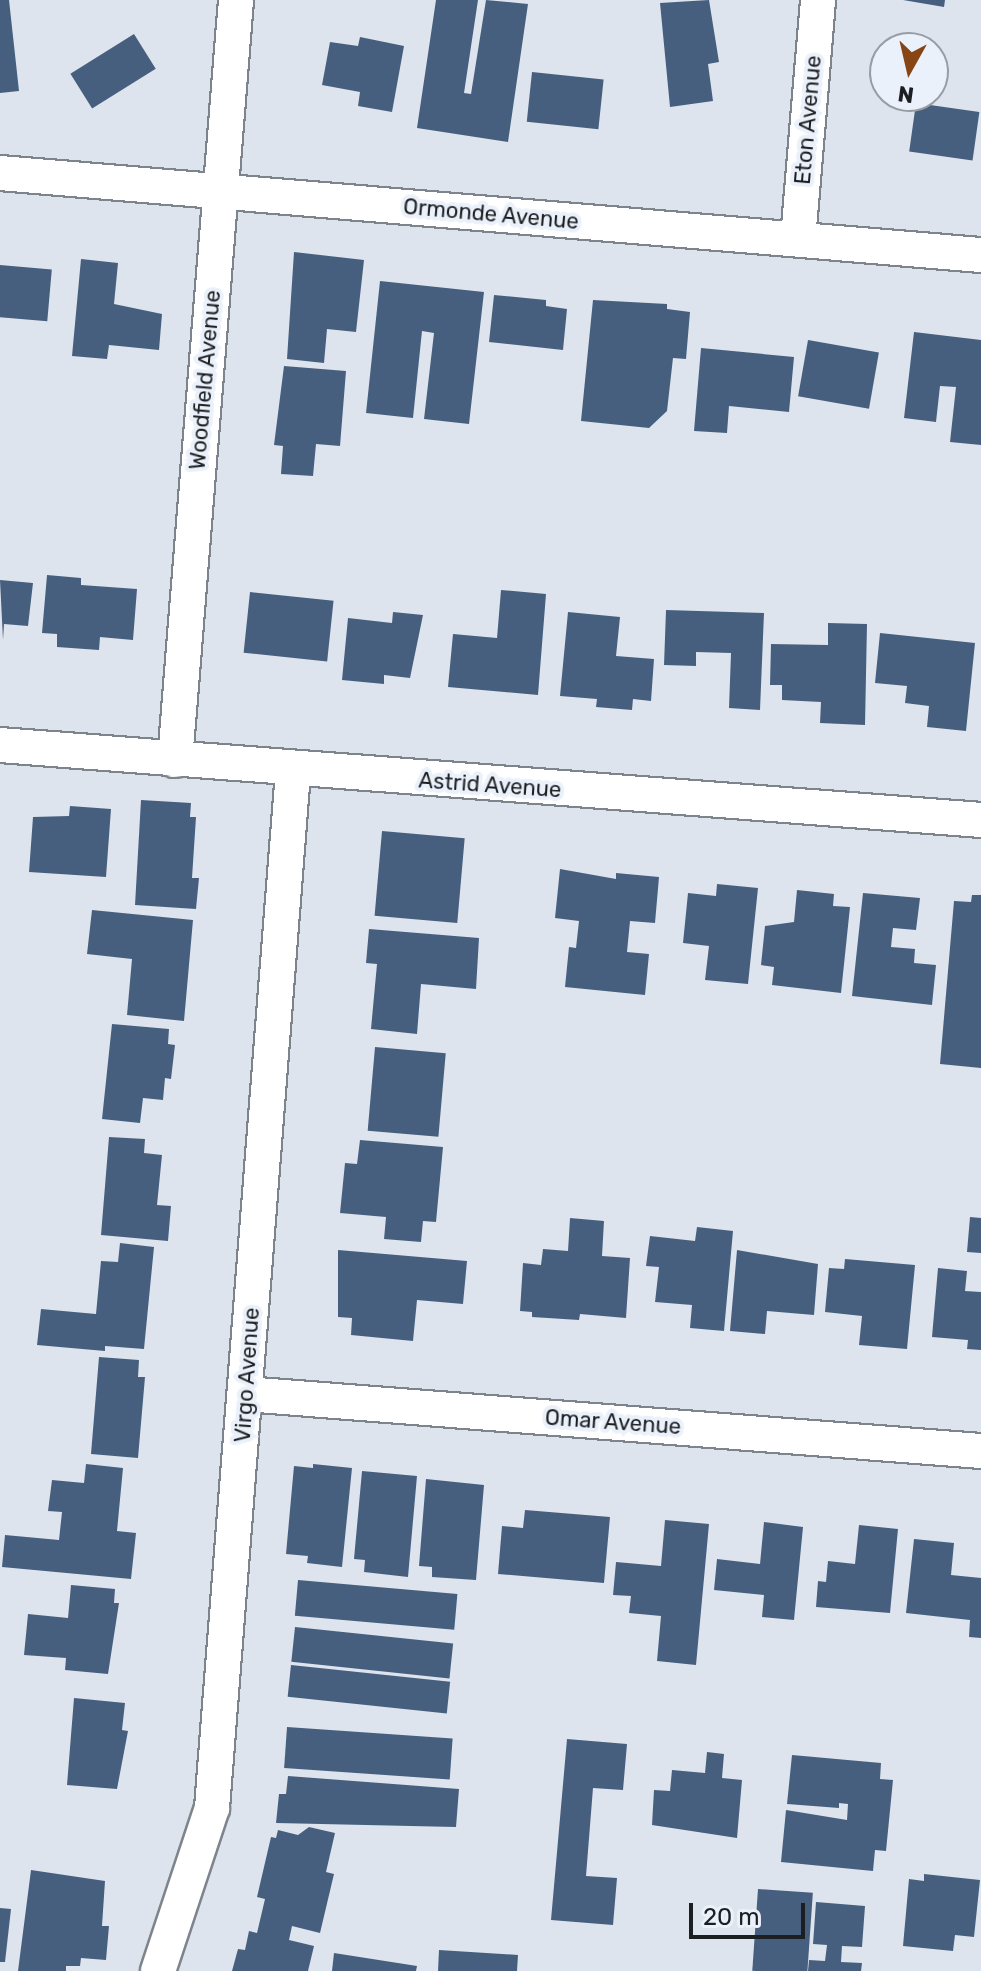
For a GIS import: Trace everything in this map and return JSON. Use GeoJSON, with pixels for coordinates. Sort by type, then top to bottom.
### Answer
{"type":"FeatureCollection","features":[{"type":"Feature","properties":{"kind":"street","name":"Woodfield Avenue"},"geometry":{"type":"LineString","coordinates":[[175,760],[236,0]]}},
{"type":"Feature","properties":{"kind":"street","name":"Eton Avenue"},"geometry":{"type":"LineString","coordinates":[[798,239],[818,0]]}},
{"type":"Feature","properties":{"kind":"street","name":"Ormonde Avenue"},"geometry":{"type":"LineString","coordinates":[[0,173],[981,255]]}},
{"type":"Feature","properties":{"kind":"street","name":"Astrid Avenue"},"geometry":{"type":"LineString","coordinates":[[0,745],[293,771],[981,820]]}},
{"type":"Feature","properties":{"kind":"street","name":"Virgo Avenue"},"geometry":{"type":"LineString","coordinates":[[158,1971],[212,1808],[293,771]]}},
{"type":"Feature","properties":{"kind":"street","name":"Omar Avenue"},"geometry":{"type":"LineString","coordinates":[[245,1394],[981,1451]]}},
{"type":"Feature","properties":{"kind":"building"},"geometry":{"type":"Polygon","coordinates":[[[0,0],[9,0],[19,91],[0,93],[0,0]]]}},
{"type":"Feature","properties":{"kind":"building"},"geometry":{"type":"Polygon","coordinates":[[[436,0],[478,0],[464,93],[471,94],[486,0],[528,4],[508,142],[417,128],[436,0]]]}},
{"type":"Feature","properties":{"kind":"building"},"geometry":{"type":"Polygon","coordinates":[[[709,0],[719,62],[708,64],[713,101],[670,107],[660,3],[709,0]]]}},
{"type":"Feature","properties":{"kind":"building"},"geometry":{"type":"Polygon","coordinates":[[[903,0],[945,0],[944,7],[903,0]]]}},
{"type":"Feature","properties":{"kind":"building"},"geometry":{"type":"Polygon","coordinates":[[[134,34],[156,69],[92,109],[70,74],[134,34]]]}},
{"type":"Feature","properties":{"kind":"building"},"geometry":{"type":"Polygon","coordinates":[[[360,37],[404,46],[392,112],[358,106],[360,92],[322,85],[330,42],[358,46],[360,37]]]}},
{"type":"Feature","properties":{"kind":"building"},"geometry":{"type":"Polygon","coordinates":[[[532,72],[604,80],[598,129],[527,122],[532,72]]]}},
{"type":"Feature","properties":{"kind":"building"},"geometry":{"type":"Polygon","coordinates":[[[949,108],[979,112],[973,160],[909,152],[915,112],[949,112],[949,108]]]}},
{"type":"Feature","properties":{"kind":"building"},"geometry":{"type":"Polygon","coordinates":[[[294,252],[364,260],[356,332],[327,329],[324,363],[287,359],[294,252]]]}},
{"type":"Feature","properties":{"kind":"building"},"geometry":{"type":"Polygon","coordinates":[[[81,259],[118,263],[114,304],[162,314],[159,350],[109,345],[107,359],[72,356],[81,259]]]}},
{"type":"Feature","properties":{"kind":"building"},"geometry":{"type":"Polygon","coordinates":[[[0,265],[52,270],[47,321],[0,317],[0,265]]]}},
{"type":"Feature","properties":{"kind":"building"},"geometry":{"type":"Polygon","coordinates":[[[380,281],[484,292],[469,424],[424,419],[434,333],[422,331],[413,418],[366,413],[380,281]]]}},
{"type":"Feature","properties":{"kind":"building"},"geometry":{"type":"Polygon","coordinates":[[[494,295],[546,300],[546,306],[567,309],[563,350],[489,342],[494,295]]]}},
{"type":"Feature","properties":{"kind":"building"},"geometry":{"type":"Polygon","coordinates":[[[593,300],[667,304],[667,309],[690,312],[686,359],[673,358],[667,411],[649,428],[581,421],[593,300]]]}},
{"type":"Feature","properties":{"kind":"building"},"geometry":{"type":"Polygon","coordinates":[[[914,332],[981,340],[981,445],[950,442],[956,387],[940,386],[936,422],[904,418],[914,332]]]}},
{"type":"Feature","properties":{"kind":"building"},"geometry":{"type":"Polygon","coordinates":[[[808,340],[879,353],[869,409],[798,396],[808,340]]]}},
{"type":"Feature","properties":{"kind":"building"},"geometry":{"type":"Polygon","coordinates":[[[701,348],[794,357],[789,412],[729,406],[727,433],[694,431],[701,348]]]}},
{"type":"Feature","properties":{"kind":"building"},"geometry":{"type":"Polygon","coordinates":[[[284,366],[346,371],[340,446],[316,444],[313,476],[281,474],[283,446],[274,445],[284,366]]]}},
{"type":"Feature","properties":{"kind":"building"},"geometry":{"type":"Polygon","coordinates":[[[47,575],[81,578],[81,585],[137,589],[133,640],[100,637],[99,650],[57,647],[57,634],[42,633],[47,575]]]}},
{"type":"Feature","properties":{"kind":"building"},"geometry":{"type":"Polygon","coordinates":[[[0,580],[33,583],[28,626],[4,624],[3,640],[0,580]]]}},
{"type":"Feature","properties":{"kind":"building"},"geometry":{"type":"Polygon","coordinates":[[[501,590],[546,594],[538,695],[448,687],[453,634],[497,638],[501,590]]]}},
{"type":"Feature","properties":{"kind":"building"},"geometry":{"type":"Polygon","coordinates":[[[250,592],[334,601],[327,661],[244,653],[250,592]]]}},
{"type":"Feature","properties":{"kind":"building"},"geometry":{"type":"Polygon","coordinates":[[[666,610],[764,613],[760,710],[729,708],[731,653],[696,652],[696,666],[664,665],[666,610]]]}},
{"type":"Feature","properties":{"kind":"building"},"geometry":{"type":"Polygon","coordinates":[[[393,612],[423,615],[410,678],[384,675],[384,684],[342,680],[348,618],[392,623],[393,612]]]}},
{"type":"Feature","properties":{"kind":"building"},"geometry":{"type":"Polygon","coordinates":[[[568,612],[620,617],[616,656],[654,659],[651,701],[633,699],[632,710],[596,707],[597,699],[560,696],[568,612]]]}},
{"type":"Feature","properties":{"kind":"building"},"geometry":{"type":"Polygon","coordinates":[[[828,623],[867,624],[865,725],[820,723],[821,702],[782,700],[782,685],[770,685],[771,644],[828,645],[828,623]]]}},
{"type":"Feature","properties":{"kind":"building"},"geometry":{"type":"Polygon","coordinates":[[[880,633],[975,643],[966,731],[927,727],[929,706],[905,703],[907,686],[875,683],[880,633]]]}},
{"type":"Feature","properties":{"kind":"building"},"geometry":{"type":"Polygon","coordinates":[[[141,800],[191,803],[190,817],[196,817],[192,878],[199,878],[196,909],[135,905],[141,800]]]}},
{"type":"Feature","properties":{"kind":"building"},"geometry":{"type":"Polygon","coordinates":[[[70,806],[111,809],[106,877],[29,872],[33,817],[69,816],[70,806]]]}},
{"type":"Feature","properties":{"kind":"building"},"geometry":{"type":"Polygon","coordinates":[[[382,831],[465,838],[457,923],[375,916],[382,831]]]}},
{"type":"Feature","properties":{"kind":"building"},"geometry":{"type":"Polygon","coordinates":[[[560,869],[616,879],[616,873],[659,877],[655,923],[630,921],[627,952],[649,954],[645,995],[565,987],[569,947],[576,948],[579,921],[555,918],[560,869]]]}},
{"type":"Feature","properties":{"kind":"building"},"geometry":{"type":"Polygon","coordinates":[[[717,884],[758,888],[748,984],[705,980],[709,946],[683,943],[688,893],[716,896],[717,884]]]}},
{"type":"Feature","properties":{"kind":"building"},"geometry":{"type":"Polygon","coordinates":[[[797,890],[834,894],[833,906],[850,907],[841,993],[772,985],[774,967],[761,965],[765,926],[794,922],[797,890]]]}},
{"type":"Feature","properties":{"kind":"building"},"geometry":{"type":"Polygon","coordinates":[[[863,893],[920,898],[916,930],[893,928],[891,947],[915,949],[914,963],[936,965],[932,1005],[852,996],[863,893]]]}},
{"type":"Feature","properties":{"kind":"building"},"geometry":{"type":"Polygon","coordinates":[[[972,895],[981,895],[981,1068],[940,1064],[954,901],[971,902],[972,895]]]}},
{"type":"Feature","properties":{"kind":"building"},"geometry":{"type":"Polygon","coordinates":[[[92,910],[193,920],[184,1021],[127,1015],[132,959],[87,954],[92,910]]]}},
{"type":"Feature","properties":{"kind":"building"},"geometry":{"type":"Polygon","coordinates":[[[369,929],[479,938],[476,989],[421,984],[417,1034],[371,1029],[377,964],[366,963],[369,929]]]}},
{"type":"Feature","properties":{"kind":"building"},"geometry":{"type":"Polygon","coordinates":[[[112,1024],[169,1029],[168,1044],[175,1045],[171,1079],[165,1078],[163,1100],[143,1098],[140,1123],[102,1119],[112,1024]]]}},
{"type":"Feature","properties":{"kind":"building"},"geometry":{"type":"Polygon","coordinates":[[[375,1047],[446,1053],[438,1137],[368,1131],[375,1047]]]}},
{"type":"Feature","properties":{"kind":"building"},"geometry":{"type":"Polygon","coordinates":[[[109,1137],[145,1139],[144,1153],[162,1155],[157,1205],[171,1206],[168,1241],[101,1235],[109,1137]]]}},
{"type":"Feature","properties":{"kind":"building"},"geometry":{"type":"Polygon","coordinates":[[[360,1140],[443,1147],[436,1222],[423,1221],[421,1242],[384,1239],[386,1217],[340,1213],[345,1163],[357,1164],[360,1140]]]}},
{"type":"Feature","properties":{"kind":"building"},"geometry":{"type":"Polygon","coordinates":[[[970,1217],[981,1218],[981,1253],[967,1252],[970,1217]]]}},
{"type":"Feature","properties":{"kind":"building"},"geometry":{"type":"Polygon","coordinates":[[[570,1218],[604,1221],[602,1256],[630,1258],[626,1318],[580,1314],[579,1320],[532,1317],[532,1312],[520,1311],[523,1263],[541,1265],[543,1249],[568,1251],[570,1218]]]}},
{"type":"Feature","properties":{"kind":"building"},"geometry":{"type":"Polygon","coordinates":[[[697,1227],[733,1231],[724,1331],[690,1328],[692,1305],[655,1302],[659,1267],[646,1266],[650,1236],[695,1241],[697,1227]]]}},
{"type":"Feature","properties":{"kind":"building"},"geometry":{"type":"Polygon","coordinates":[[[120,1243],[154,1247],[144,1349],[105,1346],[105,1351],[37,1345],[41,1309],[96,1314],[101,1261],[118,1262],[120,1243]]]}},
{"type":"Feature","properties":{"kind":"building"},"geometry":{"type":"Polygon","coordinates":[[[338,1250],[467,1261],[463,1304],[417,1300],[413,1341],[351,1335],[352,1318],[338,1317],[338,1250]]]}},
{"type":"Feature","properties":{"kind":"building"},"geometry":{"type":"Polygon","coordinates":[[[737,1250],[818,1264],[814,1315],[767,1311],[765,1334],[730,1331],[737,1250]]]}},
{"type":"Feature","properties":{"kind":"building"},"geometry":{"type":"Polygon","coordinates":[[[845,1259],[915,1265],[907,1349],[859,1345],[862,1316],[825,1312],[829,1268],[844,1269],[845,1259]]]}},
{"type":"Feature","properties":{"kind":"building"},"geometry":{"type":"Polygon","coordinates":[[[938,1268],[967,1271],[965,1291],[981,1292],[981,1350],[967,1349],[968,1340],[932,1337],[938,1268]]]}},
{"type":"Feature","properties":{"kind":"building"},"geometry":{"type":"Polygon","coordinates":[[[99,1357],[139,1360],[138,1377],[145,1377],[138,1458],[91,1454],[99,1357]]]}},
{"type":"Feature","properties":{"kind":"building"},"geometry":{"type":"Polygon","coordinates":[[[86,1464],[123,1468],[117,1531],[136,1533],[131,1579],[2,1567],[5,1535],[59,1540],[62,1512],[48,1511],[52,1480],[84,1483],[86,1464]]]}},
{"type":"Feature","properties":{"kind":"building"},"geometry":{"type":"Polygon","coordinates":[[[313,1464],[352,1468],[342,1567],[307,1563],[308,1556],[286,1554],[294,1466],[313,1468],[313,1464]]]}},
{"type":"Feature","properties":{"kind":"building"},"geometry":{"type":"Polygon","coordinates":[[[362,1471],[417,1476],[408,1577],[364,1572],[365,1560],[354,1559],[362,1471]]]}},
{"type":"Feature","properties":{"kind":"building"},"geometry":{"type":"Polygon","coordinates":[[[426,1479],[484,1485],[476,1580],[432,1577],[432,1567],[419,1566],[426,1479]]]}},
{"type":"Feature","properties":{"kind":"building"},"geometry":{"type":"Polygon","coordinates":[[[525,1510],[610,1517],[604,1583],[498,1574],[502,1526],[523,1528],[525,1510]]]}},
{"type":"Feature","properties":{"kind":"building"},"geometry":{"type":"Polygon","coordinates":[[[665,1520],[709,1524],[696,1665],[657,1661],[661,1616],[629,1613],[631,1596],[613,1595],[616,1562],[661,1566],[665,1520]]]}},
{"type":"Feature","properties":{"kind":"building"},"geometry":{"type":"Polygon","coordinates":[[[764,1522],[803,1527],[794,1620],[762,1617],[764,1595],[714,1590],[717,1559],[760,1564],[764,1522]]]}},
{"type":"Feature","properties":{"kind":"building"},"geometry":{"type":"Polygon","coordinates":[[[859,1525],[898,1529],[890,1613],[816,1607],[818,1581],[826,1582],[828,1561],[855,1564],[859,1525]]]}},
{"type":"Feature","properties":{"kind":"building"},"geometry":{"type":"Polygon","coordinates":[[[914,1539],[954,1543],[951,1575],[981,1578],[981,1638],[969,1637],[970,1620],[906,1613],[914,1539]]]}},
{"type":"Feature","properties":{"kind":"building"},"geometry":{"type":"Polygon","coordinates":[[[298,1580],[457,1594],[454,1630],[295,1616],[298,1580]]]}},
{"type":"Feature","properties":{"kind":"building"},"geometry":{"type":"Polygon","coordinates":[[[71,1585],[115,1589],[114,1603],[119,1603],[108,1674],[65,1670],[66,1658],[24,1655],[28,1614],[68,1618],[71,1585]]]}},
{"type":"Feature","properties":{"kind":"building"},"geometry":{"type":"Polygon","coordinates":[[[295,1627],[453,1644],[449,1678],[291,1662],[295,1627]]]}},
{"type":"Feature","properties":{"kind":"building"},"geometry":{"type":"Polygon","coordinates":[[[291,1665],[450,1682],[447,1714],[288,1697],[291,1665]]]}},
{"type":"Feature","properties":{"kind":"building"},"geometry":{"type":"Polygon","coordinates":[[[74,1698],[125,1703],[122,1730],[128,1731],[117,1789],[67,1785],[74,1698]]]}},
{"type":"Feature","properties":{"kind":"building"},"geometry":{"type":"Polygon","coordinates":[[[287,1727],[453,1739],[450,1779],[284,1768],[287,1727]]]}},
{"type":"Feature","properties":{"kind":"building"},"geometry":{"type":"Polygon","coordinates":[[[567,1739],[627,1744],[623,1790],[593,1788],[586,1876],[617,1878],[613,1925],[551,1920],[567,1739]]]}},
{"type":"Feature","properties":{"kind":"building"},"geometry":{"type":"Polygon","coordinates":[[[707,1752],[724,1754],[722,1778],[742,1780],[737,1838],[652,1825],[654,1790],[670,1791],[672,1770],[705,1773],[707,1752]]]}},
{"type":"Feature","properties":{"kind":"building"},"geometry":{"type":"Polygon","coordinates":[[[792,1755],[881,1763],[880,1779],[893,1780],[886,1851],[875,1850],[873,1871],[781,1862],[786,1810],[847,1820],[848,1804],[839,1803],[839,1808],[787,1804],[792,1755]]]}},
{"type":"Feature","properties":{"kind":"building"},"geometry":{"type":"Polygon","coordinates":[[[288,1776],[459,1789],[456,1827],[276,1823],[279,1794],[286,1794],[288,1776]]]}},
{"type":"Feature","properties":{"kind":"building"},"geometry":{"type":"Polygon","coordinates":[[[309,1827],[335,1833],[326,1872],[334,1874],[320,1933],[292,1926],[289,1940],[314,1946],[308,1971],[232,1971],[238,1949],[245,1950],[249,1931],[257,1933],[265,1899],[257,1897],[271,1837],[276,1838],[278,1830],[298,1835],[309,1827]]]}},
{"type":"Feature","properties":{"kind":"building"},"geometry":{"type":"Polygon","coordinates":[[[31,1870],[105,1881],[102,1926],[109,1926],[106,1960],[81,1958],[80,1966],[66,1966],[66,1971],[18,1971],[31,1870]]]}},
{"type":"Feature","properties":{"kind":"building"},"geometry":{"type":"Polygon","coordinates":[[[924,1874],[980,1880],[974,1937],[955,1935],[953,1951],[903,1946],[909,1879],[924,1881],[924,1874]]]}},
{"type":"Feature","properties":{"kind":"building"},"geometry":{"type":"Polygon","coordinates":[[[758,1889],[813,1893],[807,1971],[752,1971],[758,1889]]]}},
{"type":"Feature","properties":{"kind":"building"},"geometry":{"type":"Polygon","coordinates":[[[816,1902],[865,1906],[862,1947],[842,1946],[841,1962],[862,1963],[861,1971],[808,1971],[809,1960],[825,1961],[827,1945],[813,1944],[816,1902]]]}},
{"type":"Feature","properties":{"kind":"building"},"geometry":{"type":"Polygon","coordinates":[[[0,1908],[11,1909],[5,1962],[0,1962],[0,1908]]]}},
{"type":"Feature","properties":{"kind":"building"},"geometry":{"type":"Polygon","coordinates":[[[439,1950],[518,1955],[517,1971],[438,1971],[439,1950]]]}},
{"type":"Feature","properties":{"kind":"building"},"geometry":{"type":"Polygon","coordinates":[[[334,1953],[417,1966],[416,1971],[332,1971],[334,1953]]]}}]}
